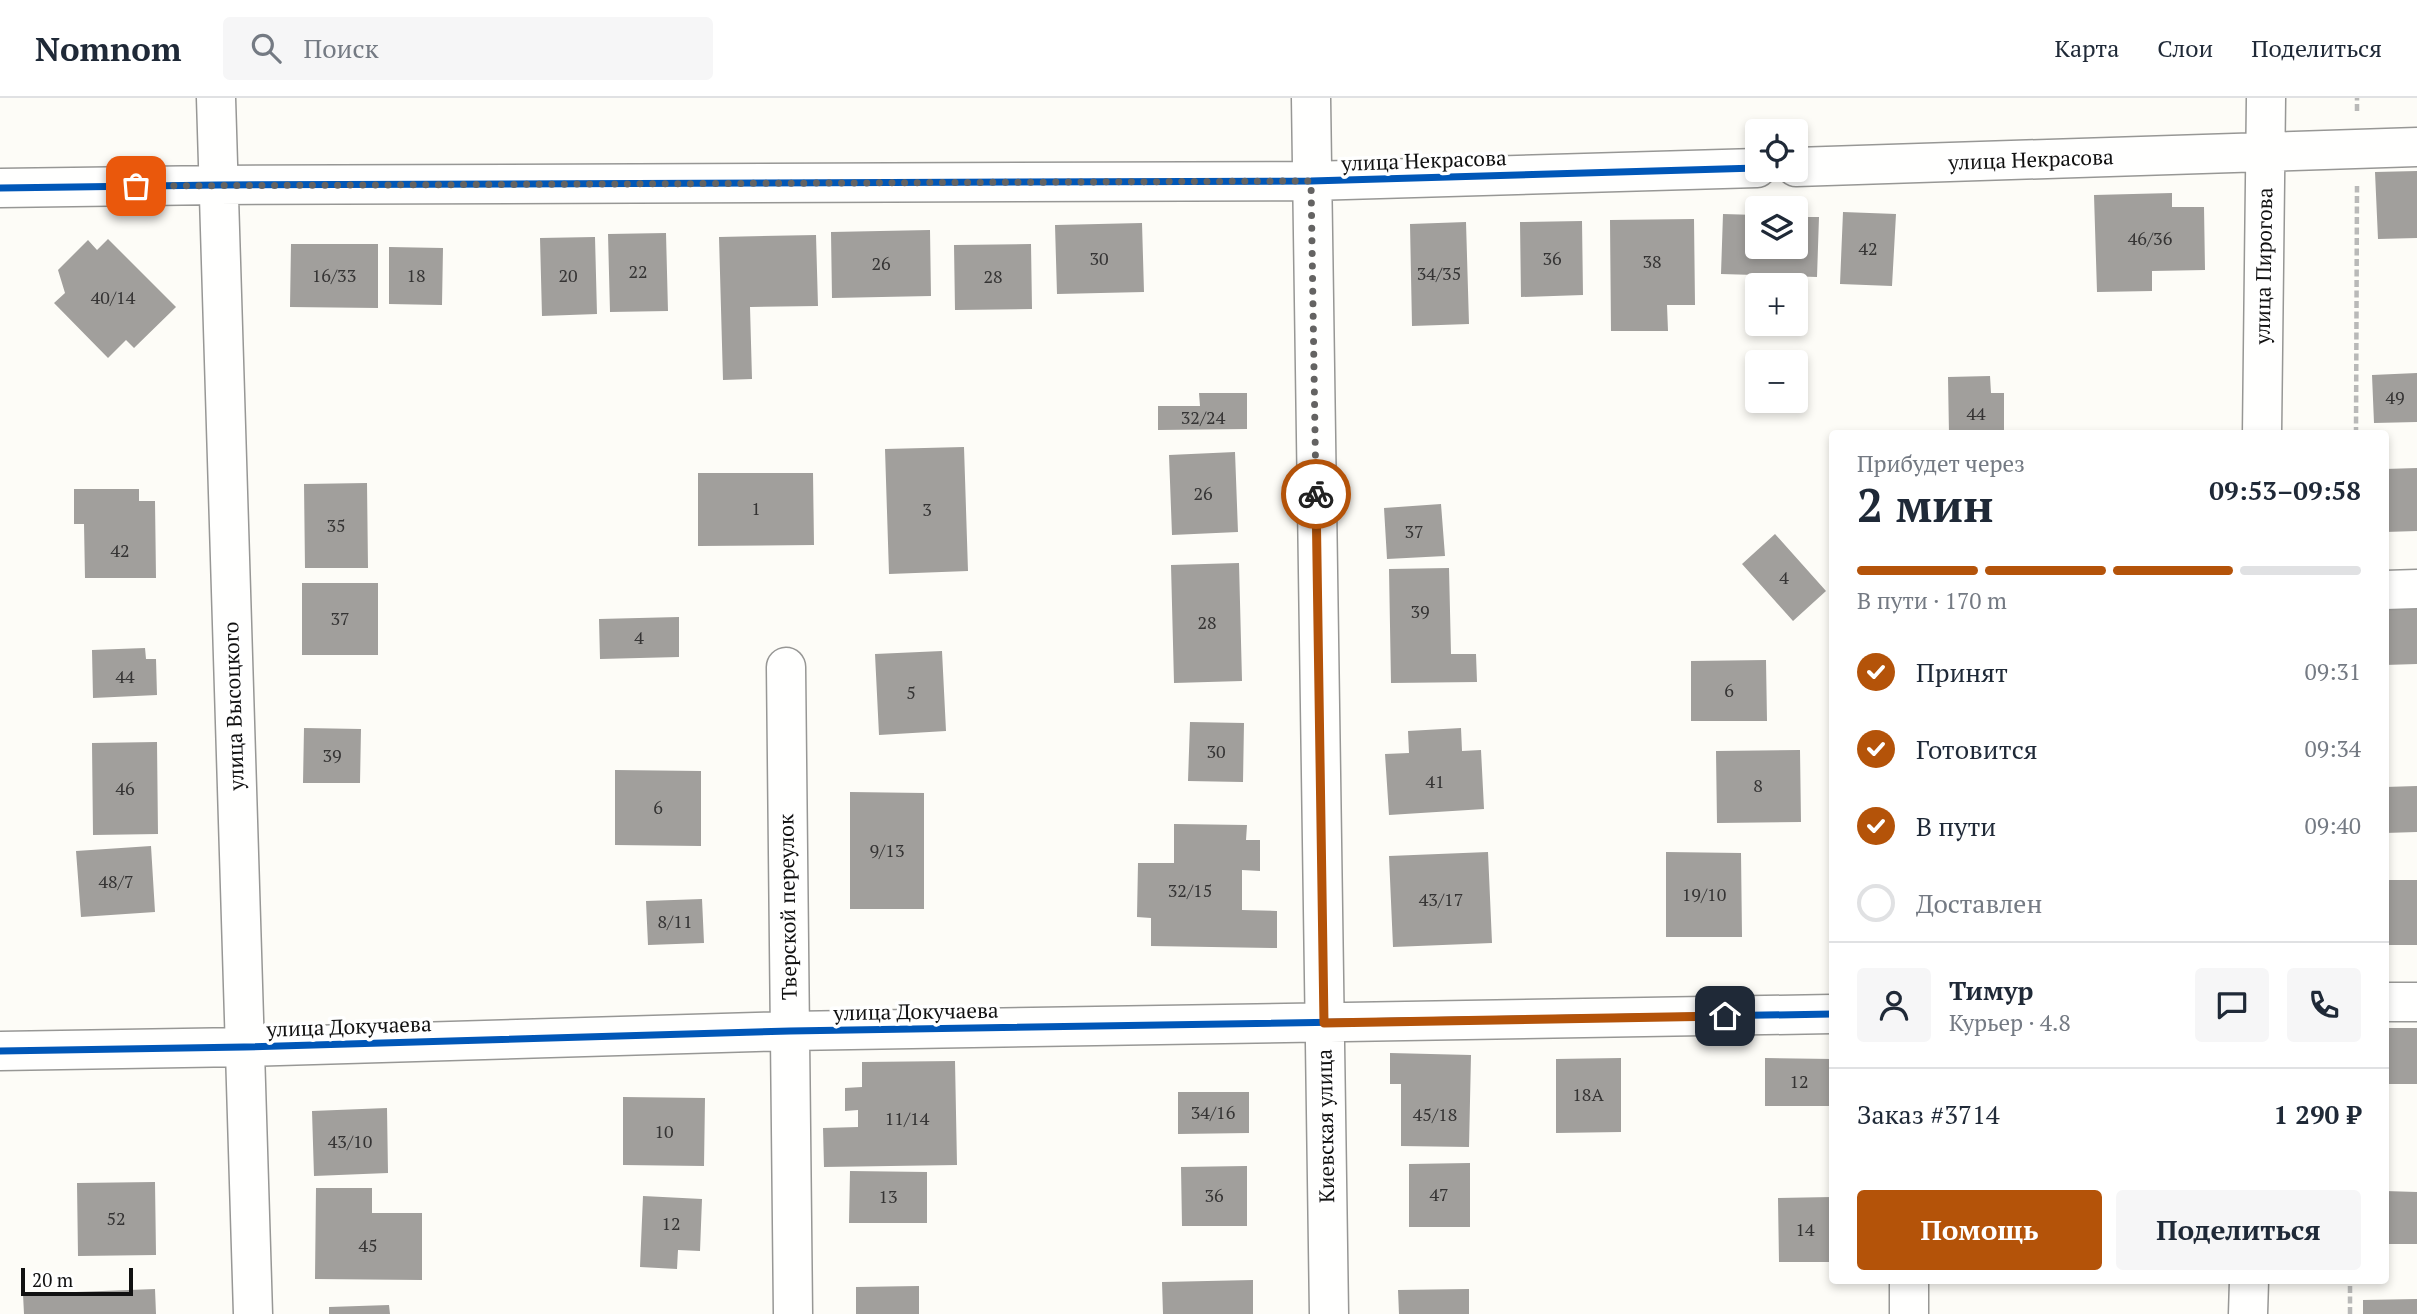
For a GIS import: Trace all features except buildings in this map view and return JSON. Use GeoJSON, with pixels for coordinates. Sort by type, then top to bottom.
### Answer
{"type":"FeatureCollection","features":[{"type":"Feature","properties":{"kind":"street","name":"улица Высоцкого"},"geometry":{"type":"LineString","coordinates":[[216,98],[253,1314]]}},
{"type":"Feature","properties":{"kind":"street","name":"Киевская улица"},"geometry":{"type":"LineString","coordinates":[[1311,98],[1329,1314]]}},
{"type":"Feature","properties":{"kind":"street","name":"улица Пирогова"},"geometry":{"type":"LineString","coordinates":[[2262,430],[2266,98]]}},
{"type":"Feature","properties":{"kind":"street","name":"улица Некрасова"},"geometry":{"type":"LineString","coordinates":[[1808,167],[2417,147]]}},
{"type":"Feature","properties":{"kind":"street","name":"улица Некрасова"},"geometry":{"type":"LineString","coordinates":[[0,188],[1311,181],[1745,168]]}},
{"type":"Feature","properties":{"kind":"street"},"geometry":{"type":"LineString","coordinates":[[2389,590],[2417,589]]}},
{"type":"Feature","properties":{"kind":"street","name":"Тверской переулок"},"geometry":{"type":"LineString","coordinates":[[786,667],[793,1314]]}},
{"type":"Feature","properties":{"kind":"street"},"geometry":{"type":"LineString","coordinates":[[2389,1002],[2417,1002]]}},
{"type":"Feature","properties":{"kind":"street","name":"улица Докучаева"},"geometry":{"type":"LineString","coordinates":[[0,1051],[244,1047],[790,1031],[1829,1014]]}},
{"type":"Feature","properties":{"kind":"street"},"geometry":{"type":"LineString","coordinates":[[1909,1284],[1909,1314]]}},
{"type":"Feature","properties":{"kind":"street"},"geometry":{"type":"LineString","coordinates":[[2248,1314],[2249,1284]]}},
{"type":"Feature","properties":{"kind":"path"},"geometry":{"type":"LineString","coordinates":[[2357,98],[2357,430]]}},
{"type":"Feature","properties":{"kind":"path"},"geometry":{"type":"LineString","coordinates":[[2350,1284],[2350,1314]]}},
{"type":"Feature","properties":{"kind":"cycle path"},"geometry":{"type":"LineString","coordinates":[[0,188],[1311,181],[1745,168]]}},
{"type":"Feature","properties":{"kind":"cycle path"},"geometry":{"type":"LineString","coordinates":[[0,1051],[244,1047],[790,1031],[1829,1014]]}},
{"type":"Feature","properties":{"kind":"way so far"},"geometry":{"type":"LineString","coordinates":[[136,186],[1311,181],[1316,494]]}},
{"type":"Feature","properties":{"kind":"route"},"geometry":{"type":"LineString","coordinates":[[1316,494],[1324,1023],[1725,1016]]}}]}
